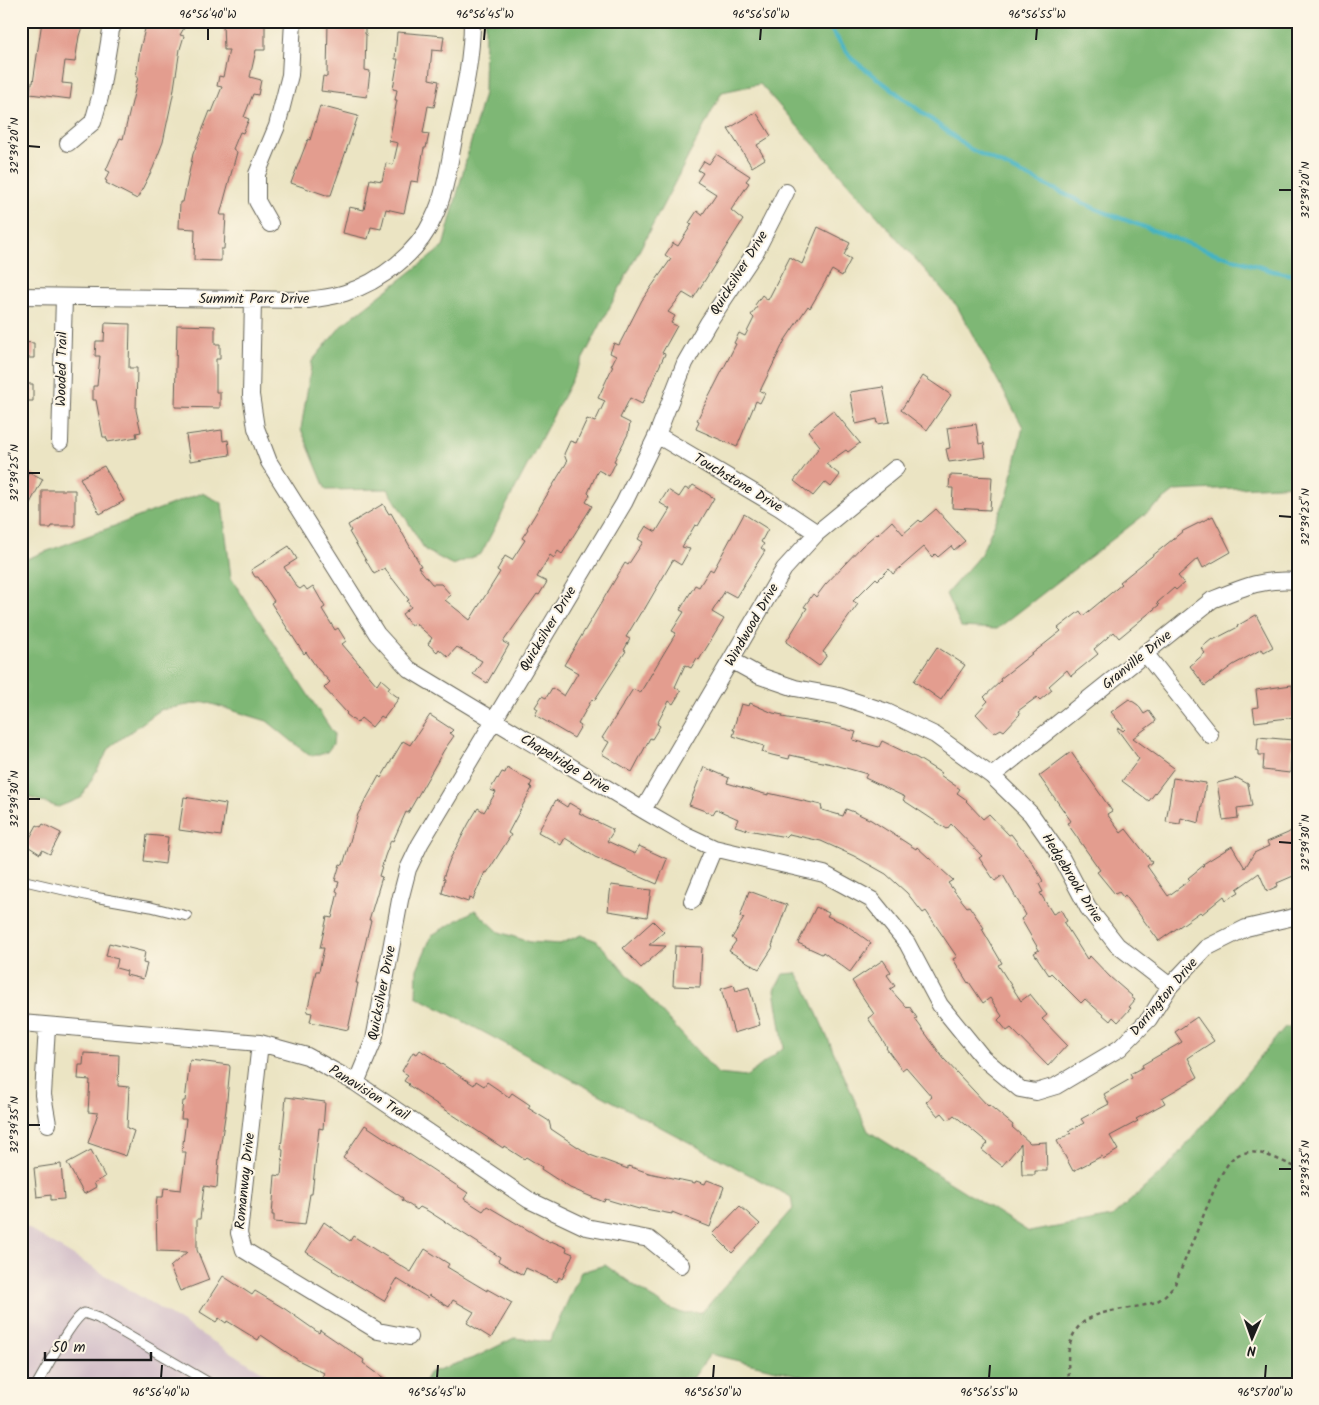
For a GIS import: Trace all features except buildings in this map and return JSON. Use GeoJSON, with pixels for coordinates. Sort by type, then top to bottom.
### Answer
{"type":"FeatureCollection","features":[{"type":"Feature","properties":{"kind":"street"},"geometry":{"type":"LineString","coordinates":[[68,143],[94,122],[111,30],[115,21]]}},
{"type":"Feature","properties":{"kind":"street"},"geometry":{"type":"LineString","coordinates":[[270,224],[257,201],[256,174],[277,126],[290,75],[294,21]]}},
{"type":"Feature","properties":{"kind":"street","name":"Summit Parc Drive"},"geometry":{"type":"LineString","coordinates":[[21,296],[308,300],[345,293],[376,279],[400,263],[433,220],[443,193],[468,75],[472,21]]}},
{"type":"Feature","properties":{"kind":"street","name":"Quicksilver Drive"},"geometry":{"type":"LineString","coordinates":[[356,1083],[374,1040],[400,900],[408,869],[420,844],[624,503],[657,435],[685,363],[708,323],[756,251],[786,192]]}},
{"type":"Feature","properties":{"kind":"street","name":"Wooded Trail"},"geometry":{"type":"LineString","coordinates":[[60,442],[64,296]]}},
{"type":"Feature","properties":{"kind":"street","name":"Chapelridge Drive"},"geometry":{"type":"LineString","coordinates":[[253,300],[251,395],[256,428],[269,462],[377,634],[409,669],[686,835],[714,848],[824,874],[872,900],[907,943],[940,1005],[983,1058],[1020,1090],[1036,1092]]}},
{"type":"Feature","properties":{"kind":"street","name":"Touchstone Drive"},"geometry":{"type":"LineString","coordinates":[[657,435],[780,508],[817,533]]}},
{"type":"Feature","properties":{"kind":"street","name":"Windwood Drive"},"geometry":{"type":"LineString","coordinates":[[642,810],[784,569],[817,533],[896,468]]}},
{"type":"Feature","properties":{"kind":"street","name":"Granville Drive"},"geometry":{"type":"LineString","coordinates":[[992,776],[1212,600],[1249,585],[1279,580],[1298,581]]}},
{"type":"Feature","properties":{"kind":"street"},"geometry":{"type":"LineString","coordinates":[[1145,653],[1210,735]]}},
{"type":"Feature","properties":{"kind":"street","name":"Hedgebrook Drive"},"geometry":{"type":"LineString","coordinates":[[732,660],[760,676],[795,688],[840,696],[887,712],[935,735],[992,776],[1031,814],[1061,857],[1088,908],[1117,945],[1170,986]]}},
{"type":"Feature","properties":{"kind":"street"},"geometry":{"type":"LineString","coordinates":[[692,901],[714,848]]}},
{"type":"Feature","properties":{"kind":"street","name":"Darrington Drive"},"geometry":{"type":"LineString","coordinates":[[1036,1092],[1056,1086],[1120,1048],[1149,1020],[1170,986],[1206,948],[1246,928],[1298,916]]}},
{"type":"Feature","properties":{"kind":"street","name":"Panavision Trail"},"geometry":{"type":"LineString","coordinates":[[21,1023],[260,1043],[307,1056],[356,1083],[529,1200],[586,1227],[649,1240],[681,1265]]}},
{"type":"Feature","properties":{"kind":"street"},"geometry":{"type":"LineString","coordinates":[[46,1026],[43,1094],[48,1124]]}},
{"type":"Feature","properties":{"kind":"street","name":"Romanway Drive"},"geometry":{"type":"LineString","coordinates":[[260,1043],[239,1233],[244,1250],[378,1331],[409,1337]]}},
{"type":"Feature","properties":{"kind":"lane"},"geometry":{"type":"LineString","coordinates":[[21,880],[187,916]]}},
{"type":"Feature","properties":{"kind":"lane"},"geometry":{"type":"LineString","coordinates":[[37,1384],[72,1326],[84,1313],[98,1318],[211,1384]]}},
{"type":"Feature","properties":{"kind":"path"},"geometry":{"type":"LineString","coordinates":[[1069,1384],[1068,1361],[1070,1341],[1078,1326],[1091,1317],[1155,1302],[1168,1294],[1175,1284],[1219,1178],[1228,1163],[1237,1156],[1250,1152],[1262,1154],[1298,1168]]}},
{"type":"Feature","properties":{"kind":"shaded area"},"geometry":{"type":"Polygon","coordinates":[[[21,1224],[123,1286],[282,1384],[21,1384],[21,1224]]]}},
{"type":"Feature","properties":{"kind":"green space"},"geometry":{"type":"Polygon","coordinates":[[[485,21],[1298,21],[1298,485],[1175,491],[997,629],[961,627],[946,594],[981,554],[1008,494],[1023,427],[957,306],[760,84],[722,92],[481,554],[453,565],[425,550],[388,489],[326,490],[301,429],[312,361],[343,324],[443,247],[484,93],[485,21]]]}},
{"type":"Feature","properties":{"kind":"green space"},"geometry":{"type":"Polygon","coordinates":[[[202,493],[222,503],[231,578],[334,734],[333,744],[327,752],[319,755],[309,755],[267,721],[205,702],[160,710],[110,747],[81,798],[58,807],[21,795],[21,561],[202,493]]]}},
{"type":"Feature","properties":{"kind":"green space"},"geometry":{"type":"Polygon","coordinates":[[[475,910],[499,932],[530,942],[560,944],[581,935],[597,941],[718,1074],[746,1077],[784,1047],[775,990],[783,974],[797,973],[805,986],[868,1131],[1029,1232],[1112,1217],[1169,1166],[1285,1027],[1298,1027],[1298,1384],[834,1384],[710,1354],[689,1384],[423,1384],[429,1373],[476,1357],[514,1338],[549,1342],[581,1272],[605,1265],[664,1306],[682,1313],[702,1312],[793,1209],[791,1197],[416,996],[417,969],[432,935],[475,910]]]}},
{"type":"Feature","properties":{"kind":"waterway"},"geometry":{"type":"LineString","coordinates":[[825,21],[852,59],[970,149],[1096,209],[1214,253],[1273,271],[1298,276]]}}]}
